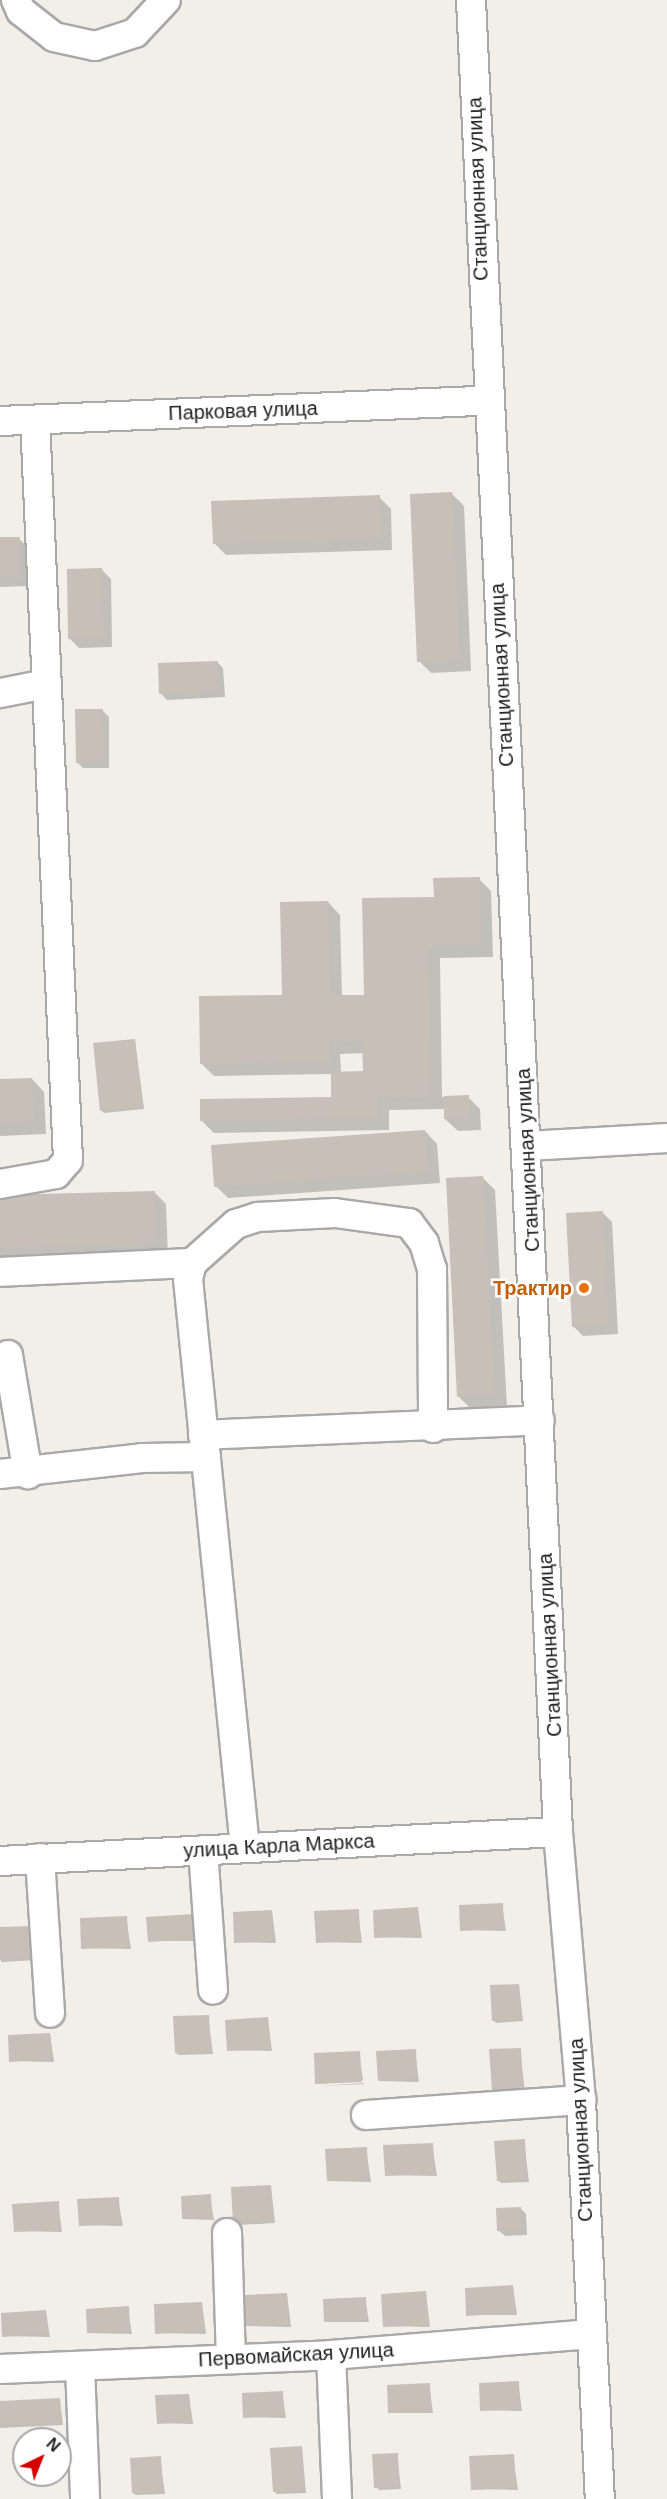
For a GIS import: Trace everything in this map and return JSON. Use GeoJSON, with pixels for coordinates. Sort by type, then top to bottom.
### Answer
{"type":"FeatureCollection","features":[{"type":"Feature","properties":{"kind":"street"},"geometry":{"type":"LineString","coordinates":[[16,0],[21,11],[54,37],[95,46],[135,33],[166,0]]}},
{"type":"Feature","properties":{"kind":"street","name":"Станционная улица"},"geometry":{"type":"LineString","coordinates":[[471,0],[487,400],[528,1146],[558,1832],[581,2100],[600,2499]]}},
{"type":"Feature","properties":{"kind":"street","name":"Парковая улица"},"geometry":{"type":"LineString","coordinates":[[0,422],[487,400]]}},
{"type":"Feature","properties":{"kind":"street"},"geometry":{"type":"LineString","coordinates":[[0,1184],[56,1174],[69,1160],[35,420]]}},
{"type":"Feature","properties":{"kind":"street"},"geometry":{"type":"LineString","coordinates":[[0,693],[46,684]]}},
{"type":"Feature","properties":{"kind":"street"},"geometry":{"type":"LineString","coordinates":[[528,1146],[667,1138]]}},
{"type":"Feature","properties":{"kind":"street"},"geometry":{"type":"LineString","coordinates":[[244,1848],[188,1279],[192,1263],[236,1224],[258,1217],[335,1213],[409,1223],[424,1243],[432,1269],[433,1428]]}},
{"type":"Feature","properties":{"kind":"street"},"geometry":{"type":"LineString","coordinates":[[0,1272],[192,1263]]}},
{"type":"Feature","properties":{"kind":"street"},"geometry":{"type":"LineString","coordinates":[[8,1355],[28,1474]]}},
{"type":"Feature","properties":{"kind":"street"},"geometry":{"type":"LineString","coordinates":[[0,1474],[28,1474],[142,1458],[205,1446],[540,1420]]}},
{"type":"Feature","properties":{"kind":"street","name":"улица Карла Маркса"},"geometry":{"type":"LineString","coordinates":[[0,1861],[558,1832]]}},
{"type":"Feature","properties":{"kind":"street"},"geometry":{"type":"LineString","coordinates":[[203,1850],[213,1990]]}},
{"type":"Feature","properties":{"kind":"street"},"geometry":{"type":"LineString","coordinates":[[40,1858],[50,2013]]}},
{"type":"Feature","properties":{"kind":"street"},"geometry":{"type":"LineString","coordinates":[[366,2115],[581,2100]]}},
{"type":"Feature","properties":{"kind":"street"},"geometry":{"type":"LineString","coordinates":[[227,2233],[231,2359]]}},
{"type":"Feature","properties":{"kind":"street","name":"Первомайская улица"},"geometry":{"type":"LineString","coordinates":[[0,2369],[331,2355],[592,2334]]}},
{"type":"Feature","properties":{"kind":"street"},"geometry":{"type":"LineString","coordinates":[[331,2355],[337,2499]]}},
{"type":"Feature","properties":{"kind":"street"},"geometry":{"type":"LineString","coordinates":[[80,2366],[85,2499]]}},
{"type":"Feature","properties":{"kind":"building"},"geometry":{"type":"Polygon","coordinates":[[[452,492],[460,660],[417,662],[410,494],[452,492]]]}},
{"type":"Feature","properties":{"kind":"building"},"geometry":{"type":"Polygon","coordinates":[[[380,495],[381,539],[213,544],[211,501],[380,495]]]}},
{"type":"Feature","properties":{"kind":"building"},"geometry":{"type":"Polygon","coordinates":[[[0,537],[20,537],[20,578],[0,578],[0,537]]]}},
{"type":"Feature","properties":{"kind":"building"},"geometry":{"type":"Polygon","coordinates":[[[102,568],[104,638],[68,639],[67,569],[102,568]]]}},
{"type":"Feature","properties":{"kind":"building"},"geometry":{"type":"Polygon","coordinates":[[[218,661],[219,692],[159,694],[158,663],[218,661]]]}},
{"type":"Feature","properties":{"kind":"building"},"geometry":{"type":"Polygon","coordinates":[[[75,709],[103,709],[104,762],[76,763],[75,709]]]}},
{"type":"Feature","properties":{"kind":"building"},"geometry":{"type":"Polygon","coordinates":[[[480,877],[481,946],[428,947],[431,1097],[377,1098],[378,1118],[200,1121],[200,1099],[331,1097],[331,1072],[363,1071],[362,1041],[329,1042],[329,1062],[200,1064],[199,996],[282,995],[280,902],[328,901],[330,995],[364,995],[362,898],[434,897],[433,878],[480,877]]]}},
{"type":"Feature","properties":{"kind":"building"},"geometry":{"type":"Polygon","coordinates":[[[135,1039],[142,1107],[100,1111],[93,1043],[135,1039]]]}},
{"type":"Feature","properties":{"kind":"building"},"geometry":{"type":"Polygon","coordinates":[[[32,1078],[34,1123],[0,1124],[0,1079],[32,1078]]]}},
{"type":"Feature","properties":{"kind":"building"},"geometry":{"type":"Polygon","coordinates":[[[469,1095],[469,1119],[444,1119],[444,1096],[469,1095]]]}},
{"type":"Feature","properties":{"kind":"building"},"geometry":{"type":"Polygon","coordinates":[[[425,1130],[428,1172],[214,1187],[211,1145],[425,1130]]]}},
{"type":"Feature","properties":{"kind":"building"},"geometry":{"type":"Polygon","coordinates":[[[483,1176],[495,1395],[457,1397],[446,1178],[483,1176]]]}},
{"type":"Feature","properties":{"kind":"building"},"geometry":{"type":"Polygon","coordinates":[[[155,1191],[156,1244],[0,1248],[0,1195],[155,1191]]]}},
{"type":"Feature","properties":{"kind":"building"},"geometry":{"type":"Polygon","coordinates":[[[603,1211],[609,1325],[572,1327],[566,1213],[603,1211]]]}},
{"type":"Feature","properties":{"kind":"building"},"geometry":{"type":"Polygon","coordinates":[[[503,1903],[504,1929],[460,1931],[459,1905],[503,1903]]]}},
{"type":"Feature","properties":{"kind":"building"},"geometry":{"type":"Polygon","coordinates":[[[418,1907],[420,1936],[374,1938],[373,1910],[418,1907]]]}},
{"type":"Feature","properties":{"kind":"building"},"geometry":{"type":"Polygon","coordinates":[[[359,1909],[360,1941],[316,1943],[314,1911],[359,1909]]]}},
{"type":"Feature","properties":{"kind":"building"},"geometry":{"type":"Polygon","coordinates":[[[272,1910],[274,1941],[234,1943],[233,1912],[272,1910]]]}},
{"type":"Feature","properties":{"kind":"building"},"geometry":{"type":"Polygon","coordinates":[[[194,1914],[196,1939],[148,1942],[146,1917],[194,1914]]]}},
{"type":"Feature","properties":{"kind":"building"},"geometry":{"type":"Polygon","coordinates":[[[127,1916],[129,1947],[81,1949],[80,1918],[127,1916]]]}},
{"type":"Feature","properties":{"kind":"building"},"geometry":{"type":"Polygon","coordinates":[[[33,1926],[35,1958],[0,1960],[0,1927],[33,1926]]]}},
{"type":"Feature","properties":{"kind":"building"},"geometry":{"type":"Polygon","coordinates":[[[519,1984],[521,2019],[492,2021],[490,1985],[519,1984]]]}},
{"type":"Feature","properties":{"kind":"building"},"geometry":{"type":"Polygon","coordinates":[[[209,2015],[211,2052],[175,2053],[173,2016],[209,2015]]]}},
{"type":"Feature","properties":{"kind":"building"},"geometry":{"type":"Polygon","coordinates":[[[268,2017],[270,2049],[227,2051],[225,2020],[268,2017]]]}},
{"type":"Feature","properties":{"kind":"building"},"geometry":{"type":"Polygon","coordinates":[[[50,2033],[52,2059],[9,2062],[8,2035],[50,2033]]]}},
{"type":"Feature","properties":{"kind":"building"},"geometry":{"type":"Polygon","coordinates":[[[521,2048],[523,2090],[492,2091],[489,2049],[521,2048]]]}},
{"type":"Feature","properties":{"kind":"building"},"geometry":{"type":"Polygon","coordinates":[[[416,2049],[417,2079],[378,2081],[376,2051],[416,2049]]]}},
{"type":"Feature","properties":{"kind":"building"},"geometry":{"type":"Polygon","coordinates":[[[360,2051],[362,2082],[315,2084],[314,2053],[360,2051]]]}},
{"type":"Feature","properties":{"kind":"building"},"geometry":{"type":"Polygon","coordinates":[[[525,2139],[527,2179],[497,2181],[494,2141],[525,2139]]]}},
{"type":"Feature","properties":{"kind":"building"},"geometry":{"type":"Polygon","coordinates":[[[433,2143],[435,2174],[385,2176],[383,2145],[433,2143]]]}},
{"type":"Feature","properties":{"kind":"building"},"geometry":{"type":"Polygon","coordinates":[[[367,2147],[368,2179],[327,2181],[325,2149],[367,2147]]]}},
{"type":"Feature","properties":{"kind":"building"},"geometry":{"type":"Polygon","coordinates":[[[271,2185],[273,2221],[233,2223],[231,2187],[271,2185]]]}},
{"type":"Feature","properties":{"kind":"building"},"geometry":{"type":"Polygon","coordinates":[[[211,2194],[212,2218],[182,2219],[181,2196],[211,2194]]]}},
{"type":"Feature","properties":{"kind":"building"},"geometry":{"type":"Polygon","coordinates":[[[119,2197],[120,2224],[79,2226],[77,2199],[119,2197]]]}},
{"type":"Feature","properties":{"kind":"building"},"geometry":{"type":"Polygon","coordinates":[[[59,2201],[60,2230],[14,2232],[12,2204],[59,2201]]]}},
{"type":"Feature","properties":{"kind":"building"},"geometry":{"type":"Polygon","coordinates":[[[521,2207],[522,2230],[497,2231],[496,2208],[521,2207]]]}},
{"type":"Feature","properties":{"kind":"building"},"geometry":{"type":"Polygon","coordinates":[[[513,2285],[515,2313],[466,2316],[465,2288],[513,2285]]]}},
{"type":"Feature","properties":{"kind":"building"},"geometry":{"type":"Polygon","coordinates":[[[426,2291],[428,2325],[383,2327],[381,2294],[426,2291]]]}},
{"type":"Feature","properties":{"kind":"building"},"geometry":{"type":"Polygon","coordinates":[[[287,2293],[289,2324],[246,2326],[245,2295],[287,2293]]]}},
{"type":"Feature","properties":{"kind":"building"},"geometry":{"type":"Polygon","coordinates":[[[366,2297],[367,2320],[324,2322],[323,2299],[366,2297]]]}},
{"type":"Feature","properties":{"kind":"building"},"geometry":{"type":"Polygon","coordinates":[[[202,2302],[204,2331],[155,2334],[154,2304],[202,2302]]]}},
{"type":"Feature","properties":{"kind":"building"},"geometry":{"type":"Polygon","coordinates":[[[129,2306],[130,2331],[87,2333],[86,2309],[129,2306]]]}},
{"type":"Feature","properties":{"kind":"building"},"geometry":{"type":"Polygon","coordinates":[[[46,2310],[48,2334],[2,2337],[1,2313],[46,2310]]]}},
{"type":"Feature","properties":{"kind":"building"},"geometry":{"type":"Polygon","coordinates":[[[519,2381],[520,2409],[480,2411],[479,2383],[519,2381]]]}},
{"type":"Feature","properties":{"kind":"building"},"geometry":{"type":"Polygon","coordinates":[[[430,2383],[431,2411],[388,2413],[387,2385],[430,2383]]]}},
{"type":"Feature","properties":{"kind":"building"},"geometry":{"type":"Polygon","coordinates":[[[283,2391],[284,2416],[243,2418],[242,2393],[283,2391]]]}},
{"type":"Feature","properties":{"kind":"building"},"geometry":{"type":"Polygon","coordinates":[[[189,2394],[191,2422],[157,2424],[155,2395],[189,2394]]]}},
{"type":"Feature","properties":{"kind":"building"},"geometry":{"type":"Polygon","coordinates":[[[60,2398],[61,2423],[0,2426],[0,2401],[60,2398]]]}},
{"type":"Feature","properties":{"kind":"building"},"geometry":{"type":"Polygon","coordinates":[[[302,2446],[304,2491],[273,2492],[270,2448],[302,2446]]]}},
{"type":"Feature","properties":{"kind":"building"},"geometry":{"type":"Polygon","coordinates":[[[398,2453],[399,2487],[374,2488],[372,2454],[398,2453]]]}},
{"type":"Feature","properties":{"kind":"building"},"geometry":{"type":"Polygon","coordinates":[[[514,2454],[516,2488],[471,2490],[469,2456],[514,2454]]]}},
{"type":"Feature","properties":{"kind":"building"},"geometry":{"type":"Polygon","coordinates":[[[161,2456],[163,2492],[132,2493],[130,2458],[161,2456]]]}},
{"type":"Feature","properties":{"kind":"place","name":"Трактир"},"geometry":{"type":"Point","coordinates":[584,1288]}}]}
